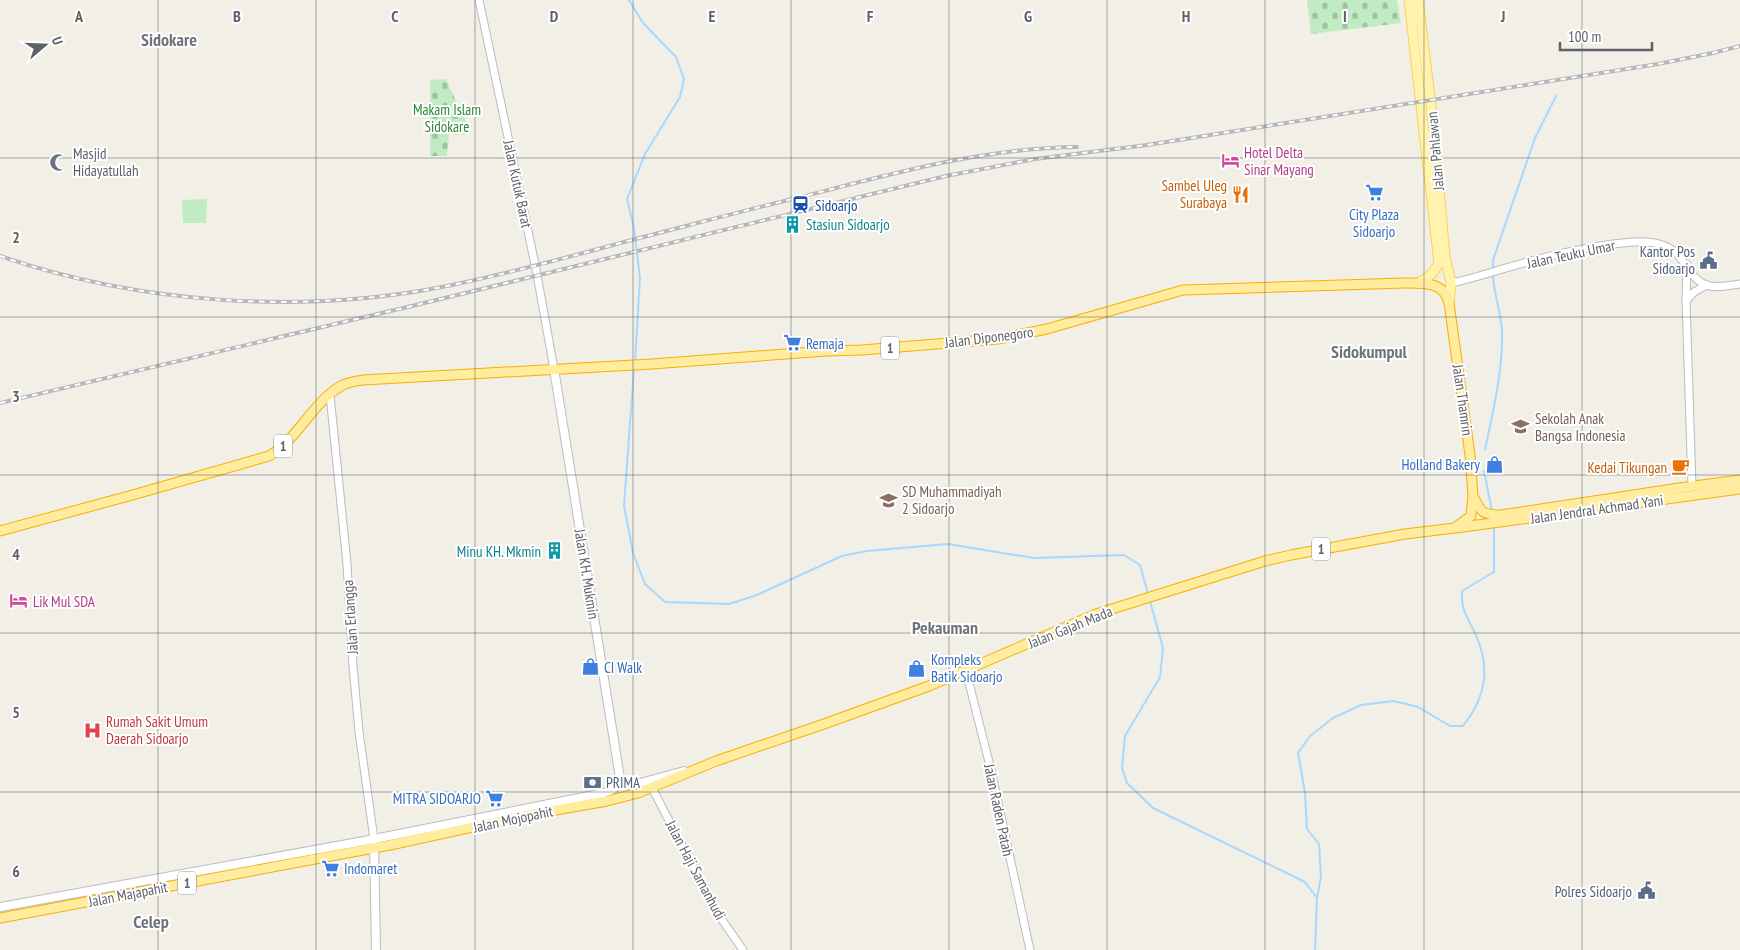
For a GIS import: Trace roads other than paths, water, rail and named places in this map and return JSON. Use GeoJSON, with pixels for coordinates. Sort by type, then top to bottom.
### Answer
{"type":"FeatureCollection","features":[{"type":"Feature","properties":{"kind":"highway","name":"Jalan Diponegoro"},"geometry":{"type":"LineString","coordinates":[[554,369],[862,350],[998,339],[1047,329],[1183,290],[1419,283]]}},
{"type":"Feature","properties":{"kind":"highway","name":"1"},"geometry":{"type":"LineString","coordinates":[[1419,283],[1433,285],[1442,289],[1448,296],[1450,303]]}},
{"type":"Feature","properties":{"kind":"highway","name":"Jalan Thamrin"},"geometry":{"type":"LineString","coordinates":[[1450,303],[1470,455],[1473,496],[1471,516],[1454,528]]}},
{"type":"Feature","properties":{"kind":"highway","name":"1"},"geometry":{"type":"LineString","coordinates":[[0,531],[269,456],[280,450],[330,395],[340,387],[363,380],[554,369]]}},
{"type":"Feature","properties":{"kind":"highway","name":"Jalan Jendral Achmad Yani"},"geometry":{"type":"LineString","coordinates":[[1454,528],[1692,486],[1740,480]]}},
{"type":"Feature","properties":{"kind":"highway","name":"Jalan Jendral Achmad Yani"},"geometry":{"type":"LineString","coordinates":[[1473,496],[1484,514],[1495,520],[1740,489]]}},
{"type":"Feature","properties":{"kind":"highway","name":"Jalan Gajah Mada"},"geometry":{"type":"LineString","coordinates":[[652,788],[699,768],[903,696],[966,671],[1071,624],[1138,601],[1265,561],[1405,534],[1454,528]]}},
{"type":"Feature","properties":{"kind":"highway","name":"Jalan Mojopahit"},"geometry":{"type":"LineString","coordinates":[[374,843],[607,801],[652,788]]}},
{"type":"Feature","properties":{"kind":"highway","name":"Jalan Majapahit"},"geometry":{"type":"LineString","coordinates":[[0,918],[374,843]]}},
{"type":"Feature","properties":{"kind":"main road","name":"Jalan Pahlawan"},"geometry":{"type":"LineString","coordinates":[[1410,0],[1438,257],[1451,283]]}},
{"type":"Feature","properties":{"kind":"main road","name":"Jalan Pahlawan"},"geometry":{"type":"LineString","coordinates":[[1418,0],[1433,122],[1445,256],[1451,283],[1450,303]]}},
{"type":"Feature","properties":{"kind":"main road"},"geometry":{"type":"LineString","coordinates":[[1419,283],[1437,268],[1439,263],[1438,257]]}},
{"type":"Feature","properties":{"kind":"main road","name":"Jalan KH. Mukmin"},"geometry":{"type":"LineString","coordinates":[[554,369],[620,778]]}},
{"type":"Feature","properties":{"kind":"main road","name":"Jalan Gajah Mada"},"geometry":{"type":"LineString","coordinates":[[620,778],[626,784],[633,785],[699,768]]}},
{"type":"Feature","properties":{"kind":"main road","name":"Jalan Mojopahit"},"geometry":{"type":"LineString","coordinates":[[374,843],[604,793],[616,786],[620,778]]}},
{"type":"Feature","properties":{"kind":"main road"},"geometry":{"type":"LineString","coordinates":[[374,843],[376,950]]}},
{"type":"Feature","properties":{"kind":"main road","name":"Jalan Majapahit"},"geometry":{"type":"LineString","coordinates":[[0,907],[374,843]]}},
{"type":"Feature","properties":{"kind":"street","name":"Jalan Kutuk Barat"},"geometry":{"type":"LineString","coordinates":[[479,0],[536,269],[554,369]]}},
{"type":"Feature","properties":{"kind":"street","name":"Jalan Teuku Umar"},"geometry":{"type":"LineString","coordinates":[[1451,283],[1569,251],[1634,242],[1655,243],[1668,247],[1679,255],[1696,278],[1707,285]]}},
{"type":"Feature","properties":{"kind":"street"},"geometry":{"type":"LineString","coordinates":[[1687,264],[1686,301],[1692,486]]}},
{"type":"Feature","properties":{"kind":"street"},"geometry":{"type":"LineString","coordinates":[[1686,301],[1694,292],[1707,285],[1740,284]]}},
{"type":"Feature","properties":{"kind":"street","name":"Jalan Erlangga"},"geometry":{"type":"LineString","coordinates":[[330,395],[346,545],[359,732],[374,843]]}},
{"type":"Feature","properties":{"kind":"street","name":"Jalan Raden Patah"},"geometry":{"type":"LineString","coordinates":[[966,671],[991,770],[1030,950]]}},
{"type":"Feature","properties":{"kind":"street","name":"Jalan Haji Samanhudi"},"geometry":{"type":"LineString","coordinates":[[652,788],[718,914],[743,950]]}},
{"type":"Feature","properties":{"kind":"waterway"},"geometry":{"type":"LineString","coordinates":[[629,0],[643,23],[676,57],[684,79],[680,97],[645,154],[627,199],[634,228],[640,278],[635,362]]}},
{"type":"Feature","properties":{"kind":"waterway"},"geometry":{"type":"LineString","coordinates":[[1493,269],[1493,260],[1535,138],[1556,96]]}},
{"type":"Feature","properties":{"kind":"waterway"},"geometry":{"type":"LineString","coordinates":[[1485,450],[1497,391],[1502,346],[1502,331],[1493,273]]}},
{"type":"Feature","properties":{"kind":"waterway"},"geometry":{"type":"LineString","coordinates":[[634,369],[624,505],[633,553],[645,584],[665,602],[729,604],[757,595],[842,556],[867,551],[948,544],[1034,558],[1124,555],[1140,565],[1148,594]]}},
{"type":"Feature","properties":{"kind":"waterway"},"geometry":{"type":"LineString","coordinates":[[1484,471],[1492,511]]}},
{"type":"Feature","properties":{"kind":"waterway"},"geometry":{"type":"LineString","coordinates":[[1317,898],[1321,877],[1319,844],[1307,829],[1305,792],[1298,753],[1310,736],[1333,718],[1361,705],[1394,701],[1418,707],[1450,726],[1463,726],[1471,715],[1482,692],[1484,669],[1483,656],[1479,644],[1463,608],[1462,591],[1494,572],[1494,525]]}},
{"type":"Feature","properties":{"kind":"waterway"},"geometry":{"type":"LineString","coordinates":[[1150,601],[1163,648],[1160,677],[1125,736],[1122,768],[1127,783],[1153,808],[1305,882],[1317,898],[1315,950]]}},
{"type":"Feature","properties":{"kind":"railway"},"geometry":{"type":"LineString","coordinates":[[0,403],[416,305],[946,176],[1035,159],[1147,145],[1658,64],[1740,46]]}},
{"type":"Feature","properties":{"kind":"railway"},"geometry":{"type":"LineString","coordinates":[[0,256],[53,272],[108,285],[164,294],[221,300],[278,302],[336,300],[392,295],[447,286],[514,271],[757,208],[938,164],[1007,152],[1077,147]]}},
{"type":"Feature","properties":{"kind":"place","name":"Hotel Delta Sinar Mayang"},"geometry":{"type":"Point","coordinates":[1230,161]}},
{"type":"Feature","properties":{"kind":"place","name":"Masjid Hidayatullah"},"geometry":{"type":"Point","coordinates":[59,162]}},
{"type":"Feature","properties":{"kind":"place","name":"City Plaza Sidoarjo"},"geometry":{"type":"Point","coordinates":[1374,193]}},
{"type":"Feature","properties":{"kind":"place","name":"Sambel Uleg Surabaya"},"geometry":{"type":"Point","coordinates":[1241,194]}},
{"type":"Feature","properties":{"kind":"place","name":"Sidoarjo"},"geometry":{"type":"Point","coordinates":[801,205]}},
{"type":"Feature","properties":{"kind":"place","name":"Stasiun Sidoarjo"},"geometry":{"type":"Point","coordinates":[792,224]}},
{"type":"Feature","properties":{"kind":"place","name":"Kantor Pos Sidoarjo"},"geometry":{"type":"Point","coordinates":[1709,260]}},
{"type":"Feature","properties":{"kind":"place","name":"Remaja"},"geometry":{"type":"Point","coordinates":[792,343]}},
{"type":"Feature","properties":{"kind":"place","name":"Sekolah Anak Bangsa Indonesia"},"geometry":{"type":"Point","coordinates":[1521,427]}},
{"type":"Feature","properties":{"kind":"place","name":"Holland Bakery"},"geometry":{"type":"Point","coordinates":[1494,464]}},
{"type":"Feature","properties":{"kind":"place","name":"Kedai Tikungan"},"geometry":{"type":"Point","coordinates":[1681,467]}},
{"type":"Feature","properties":{"kind":"place","name":"SD Muhammadiyah 2 Sidoarjo"},"geometry":{"type":"Point","coordinates":[888,500]}},
{"type":"Feature","properties":{"kind":"place","name":"Minu KH. Mkmin"},"geometry":{"type":"Point","coordinates":[555,551]}},
{"type":"Feature","properties":{"kind":"place","name":"Lik Mul SDA"},"geometry":{"type":"Point","coordinates":[19,601]}},
{"type":"Feature","properties":{"kind":"place","name":"CI Walk"},"geometry":{"type":"Point","coordinates":[590,667]}},
{"type":"Feature","properties":{"kind":"place","name":"Kompleks Batik Sidoarjo"},"geometry":{"type":"Point","coordinates":[917,668]}},
{"type":"Feature","properties":{"kind":"place","name":"Rumah Sakit Umum Daerah Sidoarjo"},"geometry":{"type":"Point","coordinates":[92,730]}},
{"type":"Feature","properties":{"kind":"place","name":"PRIMA"},"geometry":{"type":"Point","coordinates":[592,782]}},
{"type":"Feature","properties":{"kind":"place","name":"MITRA SIDOARJO"},"geometry":{"type":"Point","coordinates":[495,798]}},
{"type":"Feature","properties":{"kind":"place","name":"Indomaret"},"geometry":{"type":"Point","coordinates":[330,868]}},
{"type":"Feature","properties":{"kind":"place","name":"Polres Sidoarjo"},"geometry":{"type":"Point","coordinates":[1646,891]}},
{"type":"Feature","properties":{"kind":"district","name":"Sidokare"},"geometry":{"type":"Point","coordinates":[169,39]}},
{"type":"Feature","properties":{"kind":"district","name":"Sidokumpul"},"geometry":{"type":"Point","coordinates":[1369,351]}},
{"type":"Feature","properties":{"kind":"district","name":"Pekauman"},"geometry":{"type":"Point","coordinates":[945,627]}},
{"type":"Feature","properties":{"kind":"district","name":"Celep"},"geometry":{"type":"Point","coordinates":[151,921]}},
{"type":"Feature","properties":{"kind":"park label","name":"Makam Islam Sidokare"},"geometry":{"type":"Point","coordinates":[447,118]}}]}
